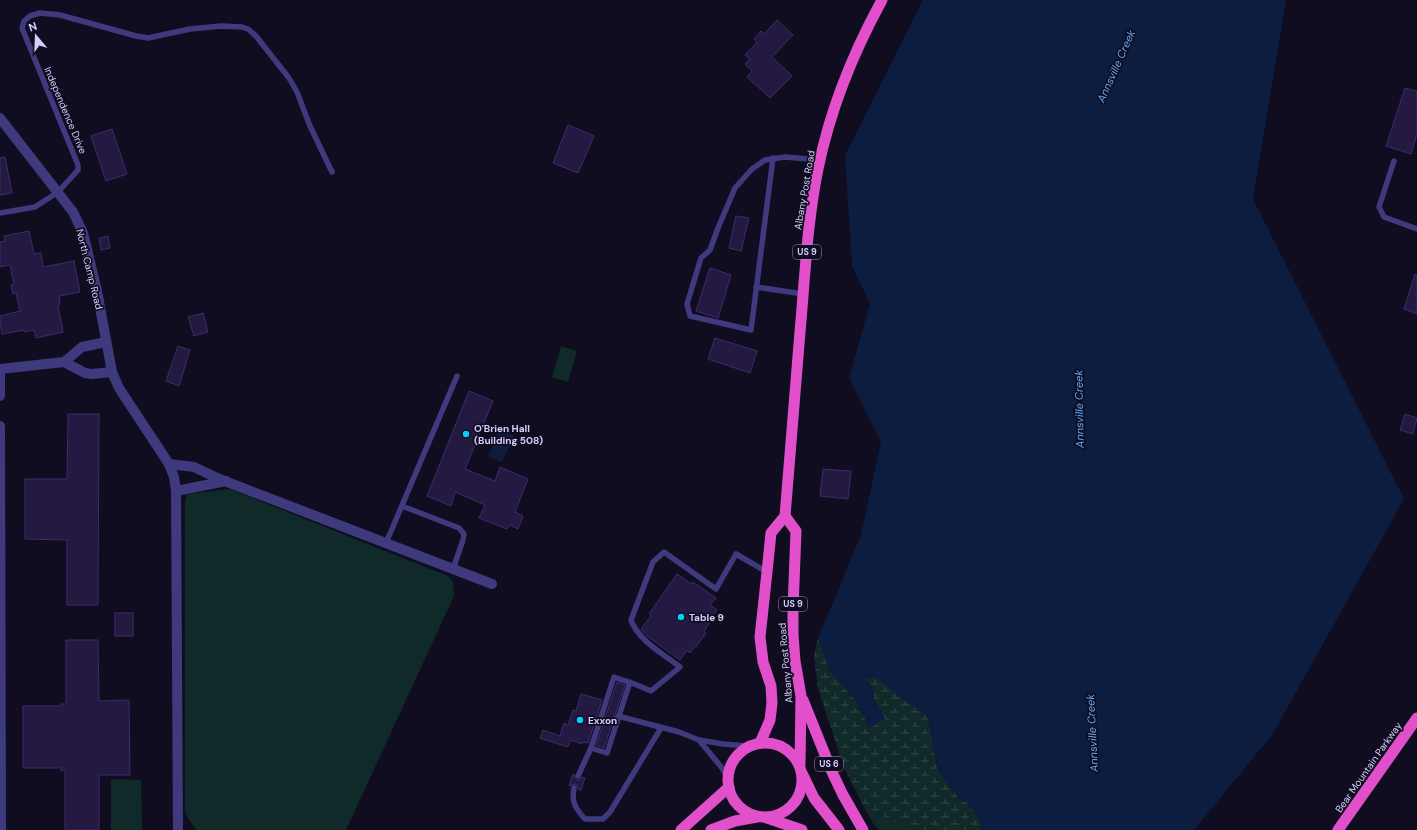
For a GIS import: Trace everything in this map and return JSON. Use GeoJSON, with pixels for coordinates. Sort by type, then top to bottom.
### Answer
{"type":"FeatureCollection","features":[{"type":"Feature","properties":{"kind":"highway","name":"Albany Post Road"},"geometry":{"type":"LineString","coordinates":[[760,743],[770,720],[772,703],[770,686],[763,662],[760,638],[766,572],[771,533],[785,516],[809,231],[820,160],[834,107],[845,76],[882,0]]}},
{"type":"Feature","properties":{"kind":"highway","name":"Albany Post Road"},"geometry":{"type":"LineString","coordinates":[[785,516],[796,531],[793,635],[795,661],[801,696],[800,764]]}},
{"type":"Feature","properties":{"kind":"highway","name":"US 6"},"geometry":{"type":"LineString","coordinates":[[801,696],[832,772],[863,830]]}},
{"type":"Feature","properties":{"kind":"highway","name":"Bear Mountain Parkway"},"geometry":{"type":"LineString","coordinates":[[1338,830],[1417,718]]}},
{"type":"Feature","properties":{"kind":"highway","name":"US 6"},"geometry":{"type":"LineString","coordinates":[[749,746],[760,743],[772,743],[783,747],[792,754],[800,764],[803,775],[814,798],[839,830]]}},
{"type":"Feature","properties":{"kind":"highway"},"geometry":{"type":"LineString","coordinates":[[749,746],[739,753],[732,762],[728,782],[733,799],[740,809],[802,830]]}},
{"type":"Feature","properties":{"kind":"highway"},"geometry":{"type":"LineString","coordinates":[[711,830],[735,821],[777,815],[788,809],[797,799],[803,775]]}},
{"type":"Feature","properties":{"kind":"highway"},"geometry":{"type":"LineString","coordinates":[[681,830],[728,782]]}},
{"type":"Feature","properties":{"kind":"street","name":"North Camp Road"},"geometry":{"type":"LineString","coordinates":[[0,118],[73,212],[83,233],[97,291],[112,372],[119,388],[169,464],[174,478],[176,491],[178,830]]}},
{"type":"Feature","properties":{"kind":"street"},"geometry":{"type":"LineString","coordinates":[[64,362],[82,347],[106,342]]}},
{"type":"Feature","properties":{"kind":"street"},"geometry":{"type":"LineString","coordinates":[[0,396],[0,369],[64,362],[86,373],[92,374],[112,372]]}},
{"type":"Feature","properties":{"kind":"street"},"geometry":{"type":"LineString","coordinates":[[0,426],[1,830]]}},
{"type":"Feature","properties":{"kind":"street"},"geometry":{"type":"LineString","coordinates":[[169,464],[194,467],[226,481],[492,584]]}},
{"type":"Feature","properties":{"kind":"street"},"geometry":{"type":"LineString","coordinates":[[176,491],[226,481]]}},
{"type":"Feature","properties":{"kind":"lane","name":"Independence Drive"},"geometry":{"type":"LineString","coordinates":[[58,192],[78,170],[78,165],[22,28],[24,21],[30,16],[40,13],[60,15],[148,38],[190,29],[222,26],[242,27],[248,29],[256,36],[297,92],[310,126],[332,172]]}},
{"type":"Feature","properties":{"kind":"lane"},"geometry":{"type":"LineString","coordinates":[[773,158],[751,330],[690,316],[687,304],[701,258],[710,250],[735,188],[752,169],[765,160],[773,158],[785,157],[820,160]]}},
{"type":"Feature","properties":{"kind":"lane"},"geometry":{"type":"LineString","coordinates":[[1394,161],[1379,207],[1384,217],[1417,229]]}},
{"type":"Feature","properties":{"kind":"lane"},"geometry":{"type":"LineString","coordinates":[[0,213],[34,207],[58,192]]}},
{"type":"Feature","properties":{"kind":"lane"},"geometry":{"type":"LineString","coordinates":[[756,287],[803,294]]}},
{"type":"Feature","properties":{"kind":"lane"},"geometry":{"type":"LineString","coordinates":[[386,543],[457,376]]}},
{"type":"Feature","properties":{"kind":"lane"},"geometry":{"type":"LineString","coordinates":[[402,506],[459,528],[464,534],[453,569]]}},
{"type":"Feature","properties":{"kind":"lane"},"geometry":{"type":"LineString","coordinates":[[578,776],[597,733],[614,677],[651,691],[680,667],[642,637],[636,630],[631,620],[653,562],[664,552],[716,589],[736,554],[766,572]]}},
{"type":"Feature","properties":{"kind":"lane"},"geometry":{"type":"LineString","coordinates":[[591,748],[607,753],[615,723],[630,682]]}},
{"type":"Feature","properties":{"kind":"lane"},"geometry":{"type":"LineString","coordinates":[[618,716],[699,740],[749,746]]}},
{"type":"Feature","properties":{"kind":"lane"},"geometry":{"type":"LineString","coordinates":[[574,788],[573,800],[575,807],[585,819],[603,819],[610,812],[661,728]]}},
{"type":"Feature","properties":{"kind":"lane"},"geometry":{"type":"LineString","coordinates":[[699,740],[722,768],[728,782]]}},
{"type":"Feature","properties":{"kind":"green space"},"geometry":{"type":"Polygon","coordinates":[[[561,346],[577,351],[568,382],[552,377],[561,346]]]}},
{"type":"Feature","properties":{"kind":"green space"},"geometry":{"type":"Polygon","coordinates":[[[230,489],[448,576],[453,582],[454,596],[346,830],[196,830],[185,813],[185,502],[187,494],[230,489]]]}},
{"type":"Feature","properties":{"kind":"green space"},"geometry":{"type":"Polygon","coordinates":[[[818,638],[830,671],[858,703],[869,728],[885,719],[874,700],[873,688],[864,679],[875,676],[928,717],[938,770],[960,800],[968,803],[981,822],[983,830],[915,830],[888,819],[863,805],[844,768],[818,688],[814,656],[818,638]]]}},
{"type":"Feature","properties":{"kind":"green space"},"geometry":{"type":"Polygon","coordinates":[[[111,779],[141,780],[142,830],[111,830],[111,779]]]}},
{"type":"Feature","properties":{"kind":"green space"},"geometry":{"type":"Polygon","coordinates":[[[863,805],[888,819],[915,830],[879,830],[874,825],[863,805]]]}},
{"type":"Feature","properties":{"kind":"water","name":"Annsville Creek"},"geometry":{"type":"Polygon","coordinates":[[[923,0],[1286,0],[1253,199],[1404,499],[1272,735],[1194,830],[983,830],[981,822],[968,803],[960,800],[938,770],[928,717],[874,676],[864,679],[873,688],[874,700],[885,719],[869,728],[858,703],[830,671],[818,638],[861,535],[881,442],[849,378],[870,304],[852,266],[845,156],[923,0]]]}},
{"type":"Feature","properties":{"kind":"water"},"geometry":{"type":"Polygon","coordinates":[[[499,430],[514,436],[502,462],[488,457],[499,430]]]}},
{"type":"Feature","properties":{"kind":"building"},"geometry":{"type":"Polygon","coordinates":[[[777,20],[793,35],[772,57],[792,76],[770,98],[747,77],[752,71],[745,64],[750,59],[745,55],[757,42],[754,39],[761,31],[764,34],[777,20]]]}},
{"type":"Feature","properties":{"kind":"building"},"geometry":{"type":"Polygon","coordinates":[[[1405,88],[1417,91],[1417,134],[1411,154],[1386,146],[1405,88]]]}},
{"type":"Feature","properties":{"kind":"building"},"geometry":{"type":"Polygon","coordinates":[[[568,125],[594,136],[578,173],[553,163],[568,125]]]}},
{"type":"Feature","properties":{"kind":"building"},"geometry":{"type":"Polygon","coordinates":[[[112,129],[127,174],[106,181],[91,136],[112,129]]]}},
{"type":"Feature","properties":{"kind":"building"},"geometry":{"type":"Polygon","coordinates":[[[5,157],[12,193],[0,195],[0,158],[5,157]]]}},
{"type":"Feature","properties":{"kind":"building"},"geometry":{"type":"Polygon","coordinates":[[[736,216],[749,218],[741,251],[729,248],[736,216]]]}},
{"type":"Feature","properties":{"kind":"building"},"geometry":{"type":"Polygon","coordinates":[[[29,231],[34,254],[41,253],[43,267],[74,261],[80,292],[59,296],[60,304],[58,305],[63,332],[36,338],[34,330],[24,332],[24,330],[2,334],[0,322],[0,316],[20,311],[16,293],[13,294],[11,285],[14,284],[10,265],[0,267],[0,242],[5,241],[4,236],[29,231]]]}},
{"type":"Feature","properties":{"kind":"building"},"geometry":{"type":"Polygon","coordinates":[[[108,236],[110,248],[101,250],[99,238],[108,236]]]}},
{"type":"Feature","properties":{"kind":"building"},"geometry":{"type":"Polygon","coordinates":[[[710,268],[731,275],[718,318],[696,311],[710,268]]]}},
{"type":"Feature","properties":{"kind":"building"},"geometry":{"type":"Polygon","coordinates":[[[1415,274],[1417,275],[1417,314],[1404,309],[1415,274]]]}},
{"type":"Feature","properties":{"kind":"building"},"geometry":{"type":"Polygon","coordinates":[[[203,313],[208,332],[194,336],[188,317],[203,313]]]}},
{"type":"Feature","properties":{"kind":"building"},"geometry":{"type":"Polygon","coordinates":[[[715,338],[757,351],[750,373],[708,359],[715,338]]]}},
{"type":"Feature","properties":{"kind":"building"},"geometry":{"type":"Polygon","coordinates":[[[178,346],[190,350],[179,386],[166,381],[178,346]]]}},
{"type":"Feature","properties":{"kind":"building","name":"O'Brien Hall (Building 508)"},"geometry":{"type":"Polygon","coordinates":[[[469,391],[493,401],[465,469],[495,481],[500,467],[528,479],[515,512],[523,516],[518,529],[510,525],[507,529],[479,518],[485,505],[455,492],[451,506],[427,496],[469,391]]]}},
{"type":"Feature","properties":{"kind":"building"},"geometry":{"type":"Polygon","coordinates":[[[68,414],[99,414],[98,605],[67,605],[67,540],[25,539],[25,479],[67,479],[68,414]]]}},
{"type":"Feature","properties":{"kind":"building"},"geometry":{"type":"Polygon","coordinates":[[[1405,414],[1417,418],[1413,434],[1400,430],[1405,414]]]}},
{"type":"Feature","properties":{"kind":"building"},"geometry":{"type":"Polygon","coordinates":[[[823,469],[851,471],[848,499],[820,496],[823,469]]]}},
{"type":"Feature","properties":{"kind":"building","name":"Table 9"},"geometry":{"type":"Polygon","coordinates":[[[677,574],[691,584],[693,582],[716,598],[710,605],[717,610],[711,617],[713,618],[704,631],[706,633],[696,647],[695,646],[690,653],[687,650],[680,660],[647,636],[641,629],[651,616],[649,614],[677,574]]]}},
{"type":"Feature","properties":{"kind":"building"},"geometry":{"type":"Polygon","coordinates":[[[115,613],[133,613],[133,636],[115,636],[115,613]]]}},
{"type":"Feature","properties":{"kind":"building"},"geometry":{"type":"Polygon","coordinates":[[[66,640],[98,640],[99,701],[129,700],[130,775],[99,775],[99,830],[65,830],[65,770],[61,771],[61,768],[23,768],[23,706],[61,706],[61,704],[66,704],[66,640]]]}},
{"type":"Feature","properties":{"kind":"building"},"geometry":{"type":"Polygon","coordinates":[[[617,682],[625,685],[604,748],[596,745],[617,682]]]}},
{"type":"Feature","properties":{"kind":"building","name":"Exxon"},"geometry":{"type":"Polygon","coordinates":[[[581,694],[602,700],[588,743],[583,742],[582,744],[570,740],[568,747],[540,738],[543,730],[560,736],[564,723],[568,725],[573,710],[576,711],[581,694]]]}},
{"type":"Feature","properties":{"kind":"building"},"geometry":{"type":"Polygon","coordinates":[[[573,774],[577,780],[580,780],[582,777],[585,778],[581,790],[578,789],[578,786],[575,784],[569,786],[573,774]]]}},
{"type":"Feature","properties":{"kind":"place","name":"O'Brien Hall (Building 508)"},"geometry":{"type":"Point","coordinates":[466,434]}},
{"type":"Feature","properties":{"kind":"place","name":"Table 9"},"geometry":{"type":"Point","coordinates":[681,617]}},
{"type":"Feature","properties":{"kind":"place","name":"Exxon"},"geometry":{"type":"Point","coordinates":[580,720]}}]}
